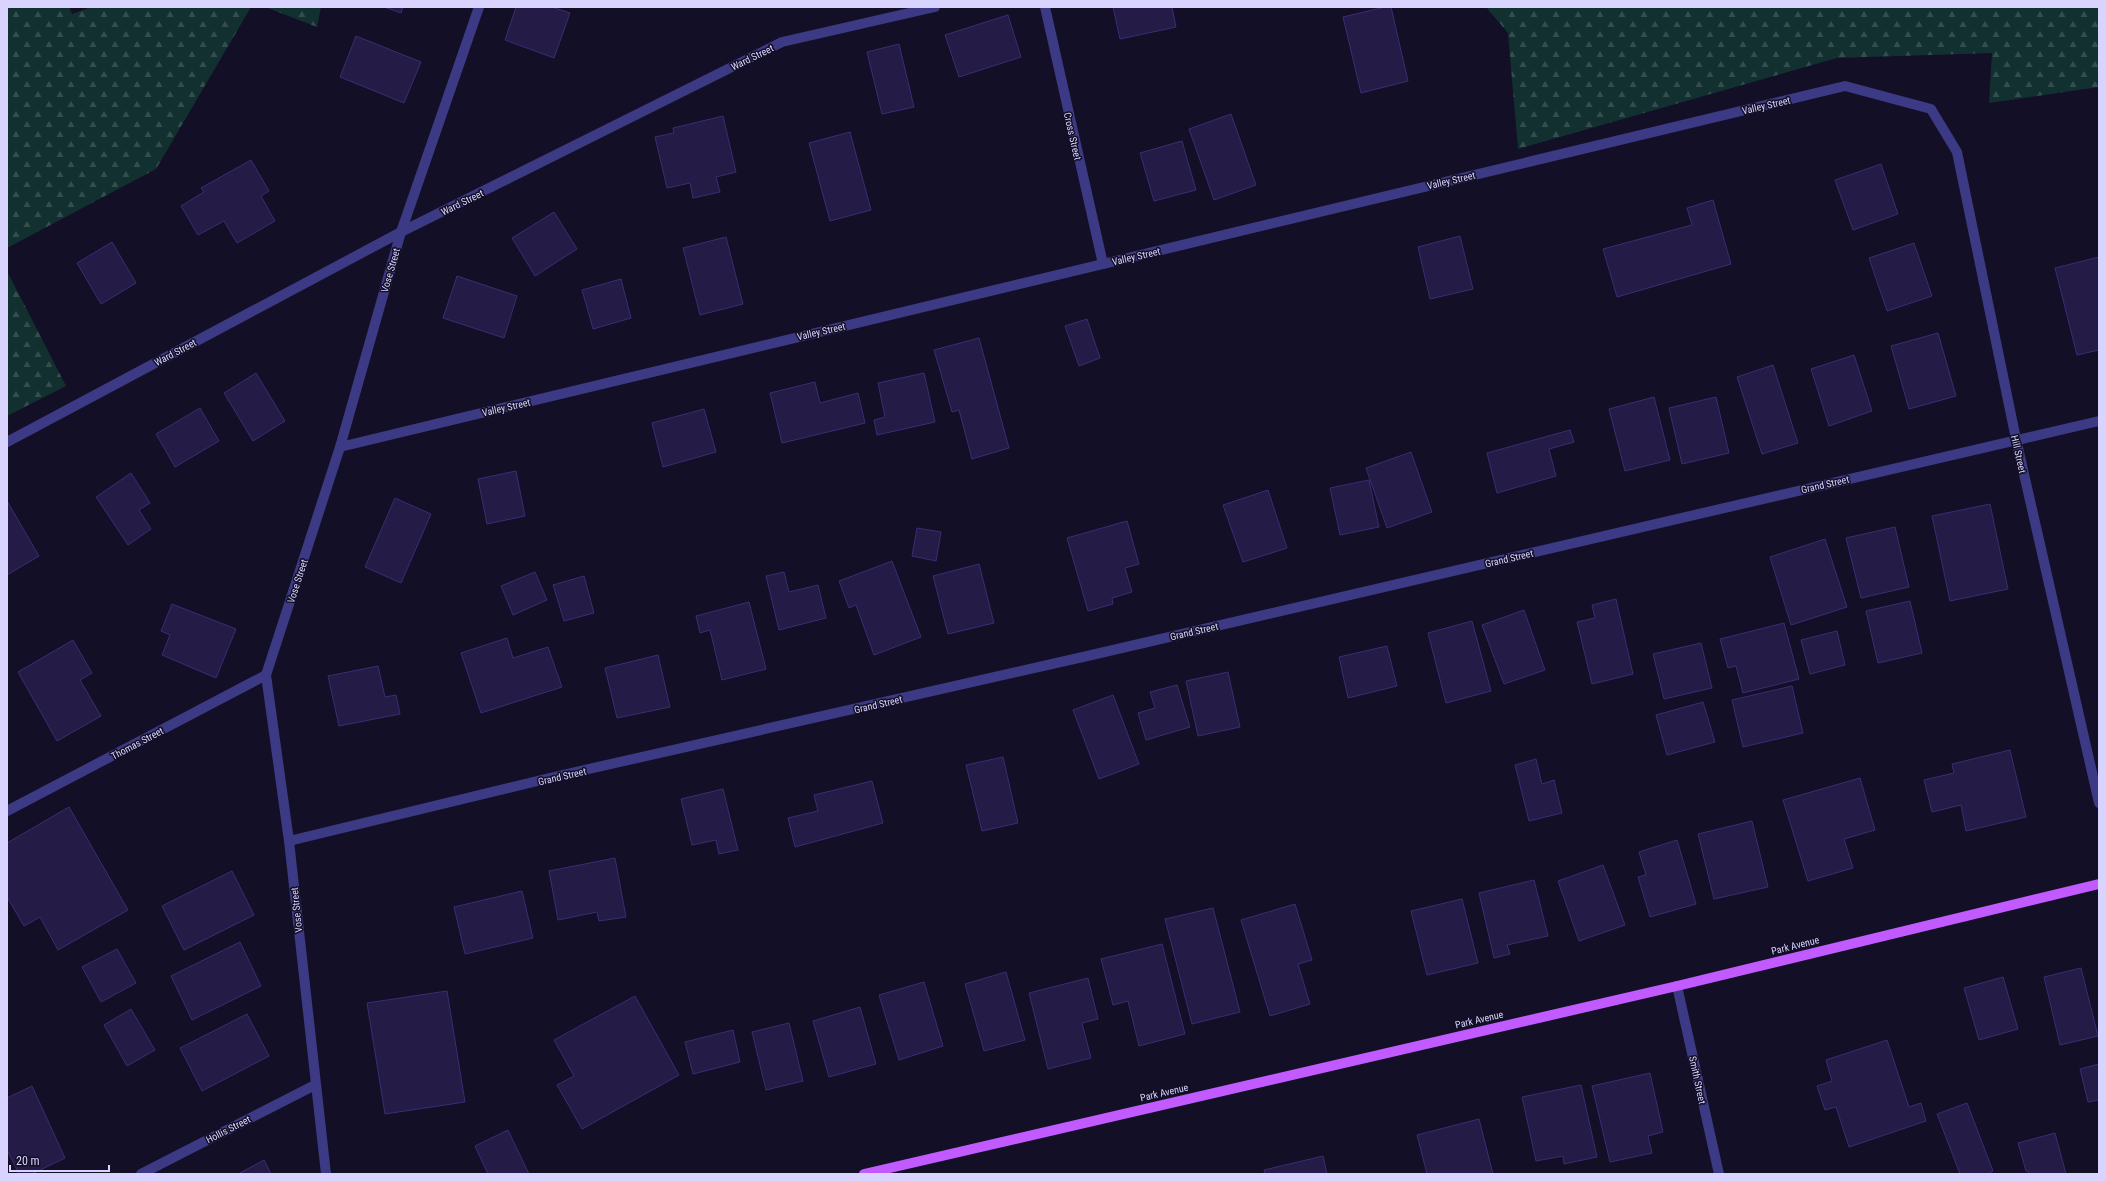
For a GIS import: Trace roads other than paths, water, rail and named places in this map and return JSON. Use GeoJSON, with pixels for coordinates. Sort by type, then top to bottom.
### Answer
{"type":"FeatureCollection","features":[{"type":"Feature","properties":{"kind":"main road","name":"Park Avenue"},"geometry":{"type":"LineString","coordinates":[[864,1174],[1677,986],[2099,884]]}},
{"type":"Feature","properties":{"kind":"street","name":"Vose Street"},"geometry":{"type":"LineString","coordinates":[[326,1174],[289,840],[266,675],[340,446],[401,232],[479,7]]}},
{"type":"Feature","properties":{"kind":"street","name":"Ward Street"},"geometry":{"type":"LineString","coordinates":[[7,442],[401,232],[782,42],[935,7]]}},
{"type":"Feature","properties":{"kind":"street","name":"Cross Street"},"geometry":{"type":"LineString","coordinates":[[1045,7],[1103,264]]}},
{"type":"Feature","properties":{"kind":"street","name":"Valley Street"},"geometry":{"type":"LineString","coordinates":[[340,446],[1845,86],[1931,109]]}},
{"type":"Feature","properties":{"kind":"street","name":"Hill Street"},"geometry":{"type":"LineString","coordinates":[[1931,109],[1957,152],[2016,440],[2099,803]]}},
{"type":"Feature","properties":{"kind":"street","name":"Grand Street"},"geometry":{"type":"LineString","coordinates":[[289,840],[2099,421]]}},
{"type":"Feature","properties":{"kind":"street","name":"Thomas Street"},"geometry":{"type":"LineString","coordinates":[[7,811],[266,675]]}},
{"type":"Feature","properties":{"kind":"street","name":"Smith Street"},"geometry":{"type":"LineString","coordinates":[[1677,986],[1719,1174]]}},
{"type":"Feature","properties":{"kind":"street","name":"Hollis Street"},"geometry":{"type":"LineString","coordinates":[[141,1174],[315,1085]]}}]}
